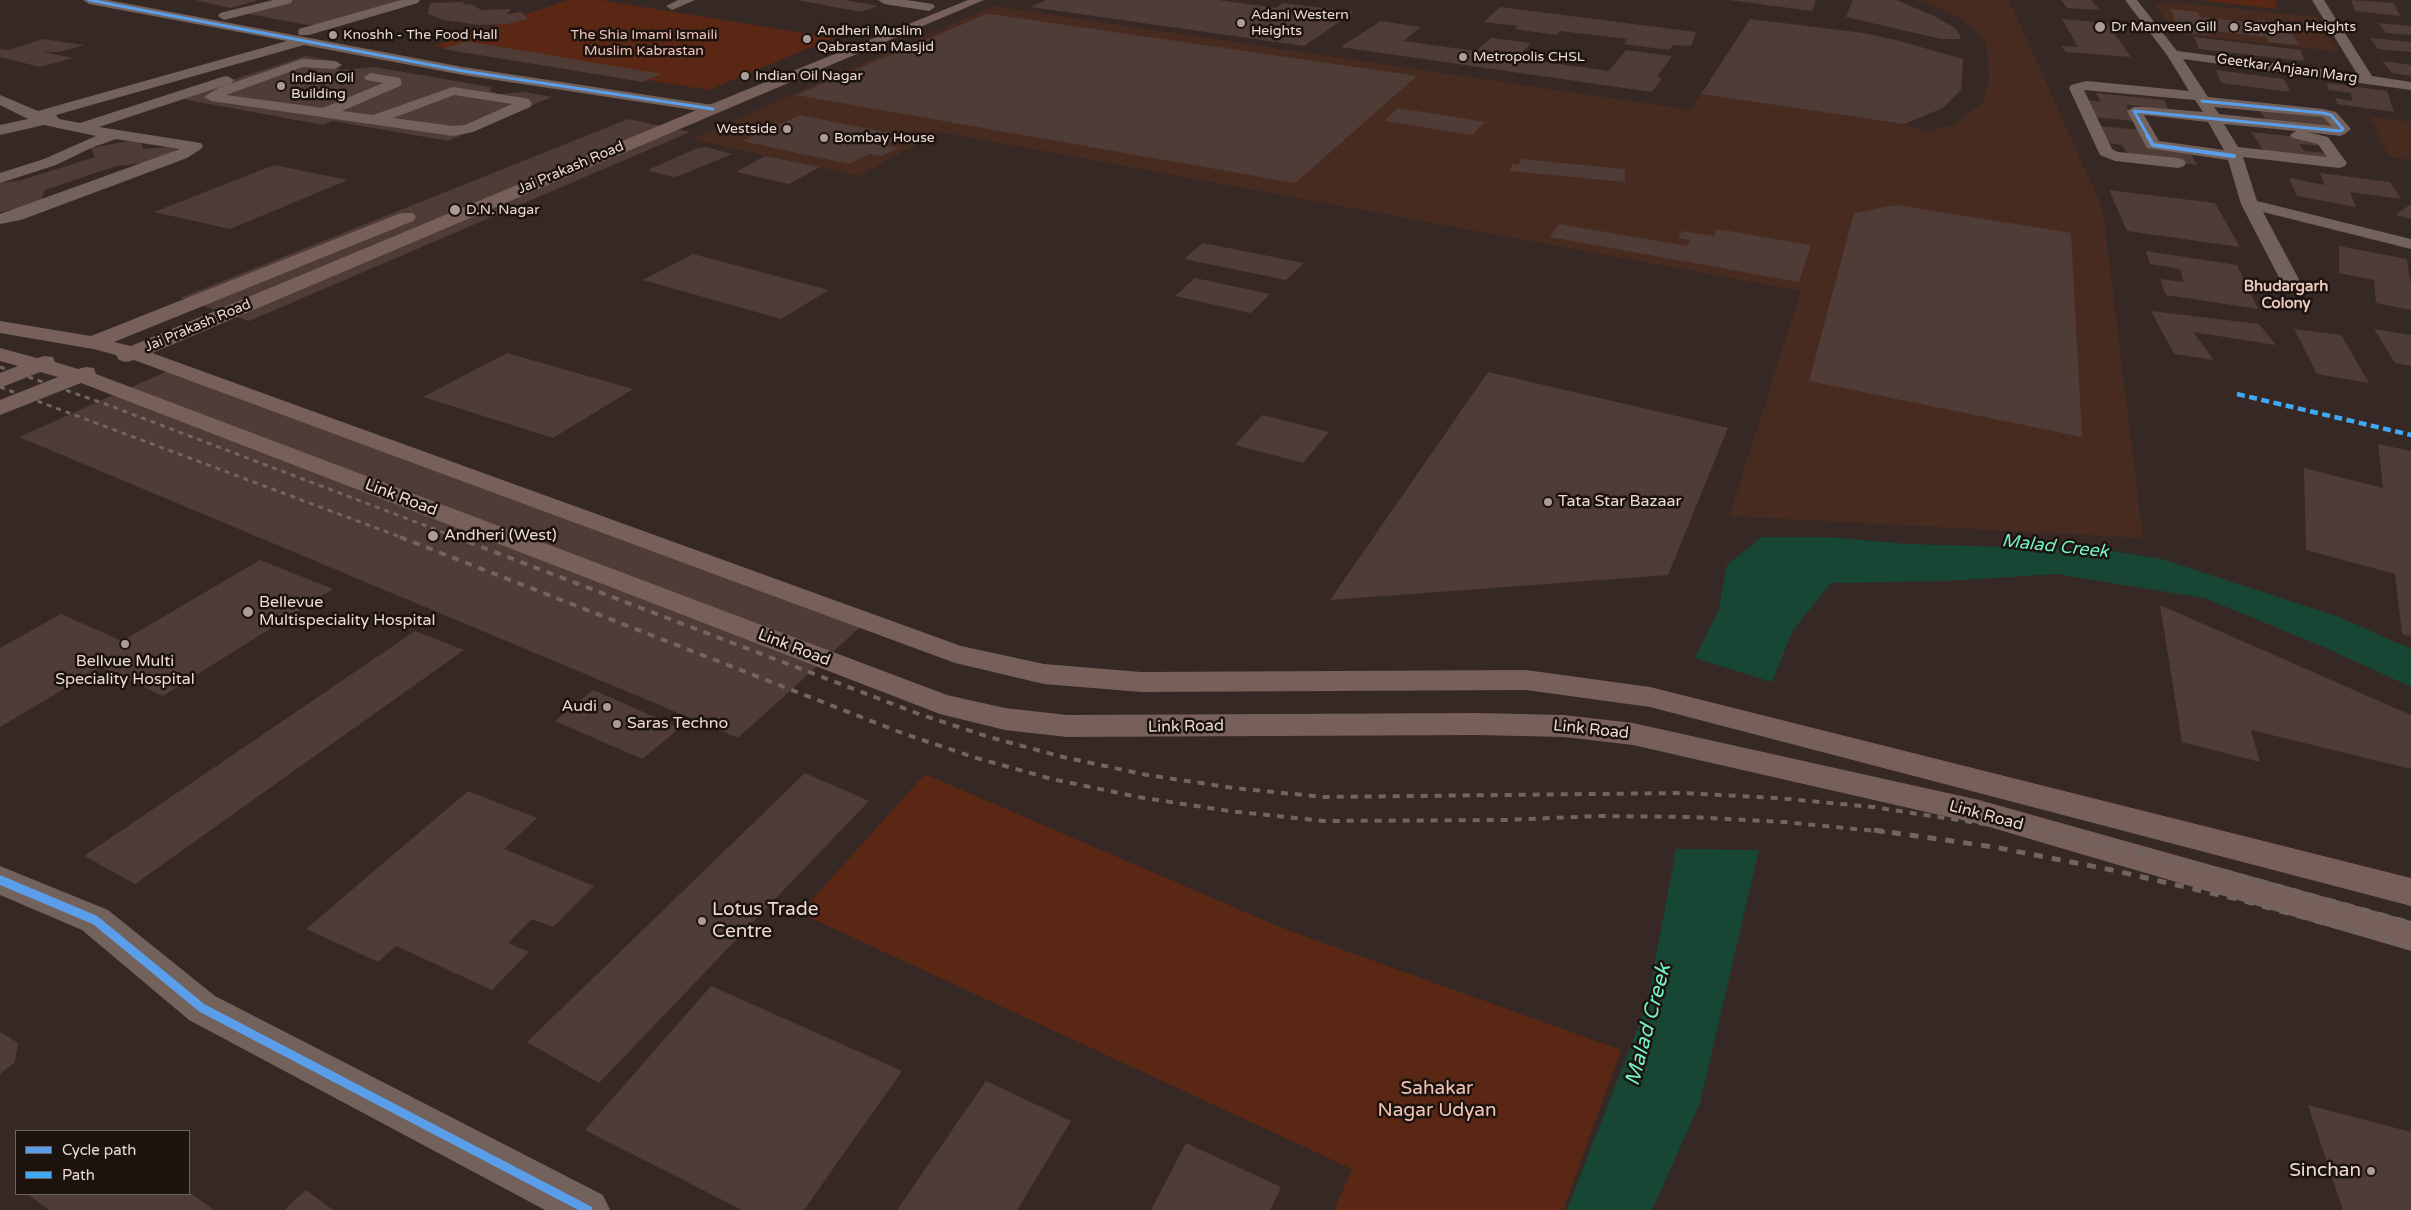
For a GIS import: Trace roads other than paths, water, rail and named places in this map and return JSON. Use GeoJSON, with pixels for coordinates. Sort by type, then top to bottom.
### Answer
{"type":"FeatureCollection","features":[{"type":"Feature","properties":{"kind":"main road","name":"Jai Prakash Road"},"geometry":{"type":"LineString","coordinates":[[0,408],[80,376],[709,104],[766,71],[947,0]]}},
{"type":"Feature","properties":{"kind":"main road","name":"Jai Prakash Road"},"geometry":{"type":"LineString","coordinates":[[523,171],[709,104],[978,0]]}},
{"type":"Feature","properties":{"kind":"main road","name":"Jai Prakash Road"},"geometry":{"type":"LineString","coordinates":[[0,380],[422,212]]}},
{"type":"Feature","properties":{"kind":"main road","name":"Link Road"},"geometry":{"type":"LineString","coordinates":[[0,327],[93,343],[133,353],[955,654],[1044,674],[1141,682],[1526,680],[1650,697],[1958,778],[2411,892]]}},
{"type":"Feature","properties":{"kind":"main road","name":"Link Road"},"geometry":{"type":"LineString","coordinates":[[0,354],[80,376],[940,704],[1005,719],[1067,726],[1477,724],[1564,726],[1633,734],[1979,812],[2411,936]]}},
{"type":"Feature","properties":{"kind":"street"},"geometry":{"type":"LineString","coordinates":[[89,0],[246,29],[321,39],[556,92],[556,98]]}},
{"type":"Feature","properties":{"kind":"street"},"geometry":{"type":"LineString","coordinates":[[143,0],[219,12],[304,36]]}},
{"type":"Feature","properties":{"kind":"street"},"geometry":{"type":"LineString","coordinates":[[219,12],[266,0]]}},
{"type":"Feature","properties":{"kind":"street"},"geometry":{"type":"LineString","coordinates":[[219,12],[287,0]]}},
{"type":"Feature","properties":{"kind":"street"},"geometry":{"type":"LineString","coordinates":[[41,119],[414,0]]}},
{"type":"Feature","properties":{"kind":"street"},"geometry":{"type":"LineString","coordinates":[[672,6],[689,0]]}},
{"type":"Feature","properties":{"kind":"street"},"geometry":{"type":"LineString","coordinates":[[884,0],[929,7]]}},
{"type":"Feature","properties":{"kind":"street"},"geometry":{"type":"LineString","coordinates":[[2132,0],[2173,54],[2234,154],[2250,204],[2293,287]]}},
{"type":"Feature","properties":{"kind":"street","name":"Geetkar Anjaan Marg"},"geometry":{"type":"LineString","coordinates":[[2318,0],[2367,80]]}},
{"type":"Feature","properties":{"kind":"street"},"geometry":{"type":"LineString","coordinates":[[246,29],[265,24]]}},
{"type":"Feature","properties":{"kind":"street"},"geometry":{"type":"LineString","coordinates":[[1,130],[321,39],[336,38],[463,71]]}},
{"type":"Feature","properties":{"kind":"street"},"geometry":{"type":"LineString","coordinates":[[81,128],[307,54],[326,54],[463,71],[654,95],[709,104]]}},
{"type":"Feature","properties":{"kind":"street","name":"Geetkar Anjaan Marg"},"geometry":{"type":"LineString","coordinates":[[2173,54],[2367,80]]}},
{"type":"Feature","properties":{"kind":"street"},"geometry":{"type":"LineString","coordinates":[[335,65],[316,62],[302,63],[222,91],[211,97],[322,119],[341,116],[405,92]]}},
{"type":"Feature","properties":{"kind":"street"},"geometry":{"type":"LineString","coordinates":[[432,82],[463,71]]}},
{"type":"Feature","properties":{"kind":"street"},"geometry":{"type":"LineString","coordinates":[[322,119],[395,83],[395,81],[371,77]]}},
{"type":"Feature","properties":{"kind":"street"},"geometry":{"type":"LineString","coordinates":[[2367,80],[2411,86]]}},
{"type":"Feature","properties":{"kind":"street"},"geometry":{"type":"LineString","coordinates":[[2195,152],[2200,165],[2106,152],[2077,86],[2165,93],[2238,104],[2328,114],[2343,131],[2247,126],[2216,123],[2178,114],[2136,111],[2153,145],[2195,152],[2258,154],[2340,162],[2323,140],[2319,138],[2247,126]]}},
{"type":"Feature","properties":{"kind":"street"},"geometry":{"type":"LineString","coordinates":[[341,116],[460,131],[525,104],[524,102],[453,90],[374,120]]}},
{"type":"Feature","properties":{"kind":"street"},"geometry":{"type":"LineString","coordinates":[[2165,93],[2178,114]]}},
{"type":"Feature","properties":{"kind":"street"},"geometry":{"type":"LineString","coordinates":[[0,99],[41,119],[114,134],[195,146],[172,158],[15,216],[0,219]]}},
{"type":"Feature","properties":{"kind":"street"},"geometry":{"type":"LineString","coordinates":[[2238,104],[2258,154]]}},
{"type":"Feature","properties":{"kind":"street"},"geometry":{"type":"LineString","coordinates":[[452,140],[538,105]]}},
{"type":"Feature","properties":{"kind":"street"},"geometry":{"type":"LineString","coordinates":[[2091,120],[2109,122]]}},
{"type":"Feature","properties":{"kind":"street"},"geometry":{"type":"LineString","coordinates":[[2126,124],[2143,126]]}},
{"type":"Feature","properties":{"kind":"street"},"geometry":{"type":"LineString","coordinates":[[0,178],[50,162],[85,144],[114,134]]}},
{"type":"Feature","properties":{"kind":"street"},"geometry":{"type":"LineString","coordinates":[[2250,204],[2411,244]]}},
{"type":"Feature","properties":{"kind":"street"},"geometry":{"type":"LineString","coordinates":[[0,880],[95,920],[202,1008],[588,1210]]}},
{"type":"Feature","properties":{"kind":"water"},"geometry":{"type":"Polygon","coordinates":[[[1762,537],[1827,537],[1907,544],[2107,550],[2162,559],[2339,617],[2411,649],[2411,687],[2326,648],[2204,598],[2057,574],[1947,581],[1831,583],[1793,630],[1772,682],[1695,658],[1719,609],[1727,565],[1762,537]]]}},
{"type":"Feature","properties":{"kind":"water","name":"Malad Creek"},"geometry":{"type":"Polygon","coordinates":[[[1676,849],[1759,850],[1700,1103],[1652,1210],[1567,1210],[1647,1004],[1676,849]]]}},
{"type":"Feature","properties":{"kind":"railway"},"geometry":{"type":"LineString","coordinates":[[0,367],[108,405],[458,538]]}},
{"type":"Feature","properties":{"kind":"railway"},"geometry":{"type":"LineString","coordinates":[[0,387],[403,538]]}},
{"type":"Feature","properties":{"kind":"railway"},"geometry":{"type":"LineString","coordinates":[[400,537],[902,733],[973,757],[1052,779],[1138,797],[1229,811],[1324,821],[1505,820],[1598,816],[1691,817],[1784,822],[1886,832]]}},
{"type":"Feature","properties":{"kind":"railway"},"geometry":{"type":"LineString","coordinates":[[455,537],[919,714],[989,737],[1063,757],[1147,775],[1234,788],[1324,797],[1682,793],[1777,798],[1873,807],[2036,832]]}},
{"type":"Feature","properties":{"kind":"railway"},"geometry":{"type":"LineString","coordinates":[[1874,830],[1994,847],[2112,870],[2237,899],[2411,947]]}},
{"type":"Feature","properties":{"kind":"railway"},"geometry":{"type":"LineString","coordinates":[[2029,830],[2105,844],[2230,873],[2411,923]]}},
{"type":"Feature","properties":{"kind":"place","name":"Adani Western Heights"},"geometry":{"type":"Point","coordinates":[1241,23]}},
{"type":"Feature","properties":{"kind":"place","name":"Dr Manveen Gill"},"geometry":{"type":"Point","coordinates":[2100,27]}},
{"type":"Feature","properties":{"kind":"place","name":"Savghan Heights"},"geometry":{"type":"Point","coordinates":[2234,27]}},
{"type":"Feature","properties":{"kind":"place","name":"Knoshh - The Food Hall"},"geometry":{"type":"Point","coordinates":[333,35]}},
{"type":"Feature","properties":{"kind":"place","name":"Andheri Muslim Qabrastan Masjid"},"geometry":{"type":"Point","coordinates":[807,39]}},
{"type":"Feature","properties":{"kind":"place","name":"Metropolis CHSL"},"geometry":{"type":"Point","coordinates":[1463,57]}},
{"type":"Feature","properties":{"kind":"place","name":"Indian Oil Nagar"},"geometry":{"type":"Point","coordinates":[745,76]}},
{"type":"Feature","properties":{"kind":"place","name":"Indian Oil Building"},"geometry":{"type":"Point","coordinates":[281,86]}},
{"type":"Feature","properties":{"kind":"place","name":"Westside"},"geometry":{"type":"Point","coordinates":[787,129]}},
{"type":"Feature","properties":{"kind":"place","name":"Bombay House"},"geometry":{"type":"Point","coordinates":[824,138]}},
{"type":"Feature","properties":{"kind":"place","name":"D.N. Nagar"},"geometry":{"type":"Point","coordinates":[455,210]}},
{"type":"Feature","properties":{"kind":"place","name":"Tata Star Bazaar"},"geometry":{"type":"Point","coordinates":[1548,502]}},
{"type":"Feature","properties":{"kind":"place","name":"Andheri (West)"},"geometry":{"type":"Point","coordinates":[433,536]}},
{"type":"Feature","properties":{"kind":"place","name":"Bellevue Multispeciality Hospital"},"geometry":{"type":"Point","coordinates":[248,612]}},
{"type":"Feature","properties":{"kind":"place","name":"Bellvue Multi Speciality Hospital"},"geometry":{"type":"Point","coordinates":[125,644]}},
{"type":"Feature","properties":{"kind":"place","name":"Audi"},"geometry":{"type":"Point","coordinates":[607,707]}},
{"type":"Feature","properties":{"kind":"place","name":"Saras Techno"},"geometry":{"type":"Point","coordinates":[617,724]}},
{"type":"Feature","properties":{"kind":"place","name":"Lotus Trade Centre"},"geometry":{"type":"Point","coordinates":[702,921]}},
{"type":"Feature","properties":{"kind":"place","name":"Sinchan"},"geometry":{"type":"Point","coordinates":[2371,1171]}},
{"type":"Feature","properties":{"kind":"district","name":"Bhudargarh Colony"},"geometry":{"type":"Point","coordinates":[2286,296]}},
{"type":"Feature","properties":{"kind":"park label","name":"The Shia Imami Ismaili Muslim Kabrastan"},"geometry":{"type":"Point","coordinates":[644,43]}},
{"type":"Feature","properties":{"kind":"park label","name":"Sahakar Nagar Udyan"},"geometry":{"type":"Point","coordinates":[1437,1100]}}]}
